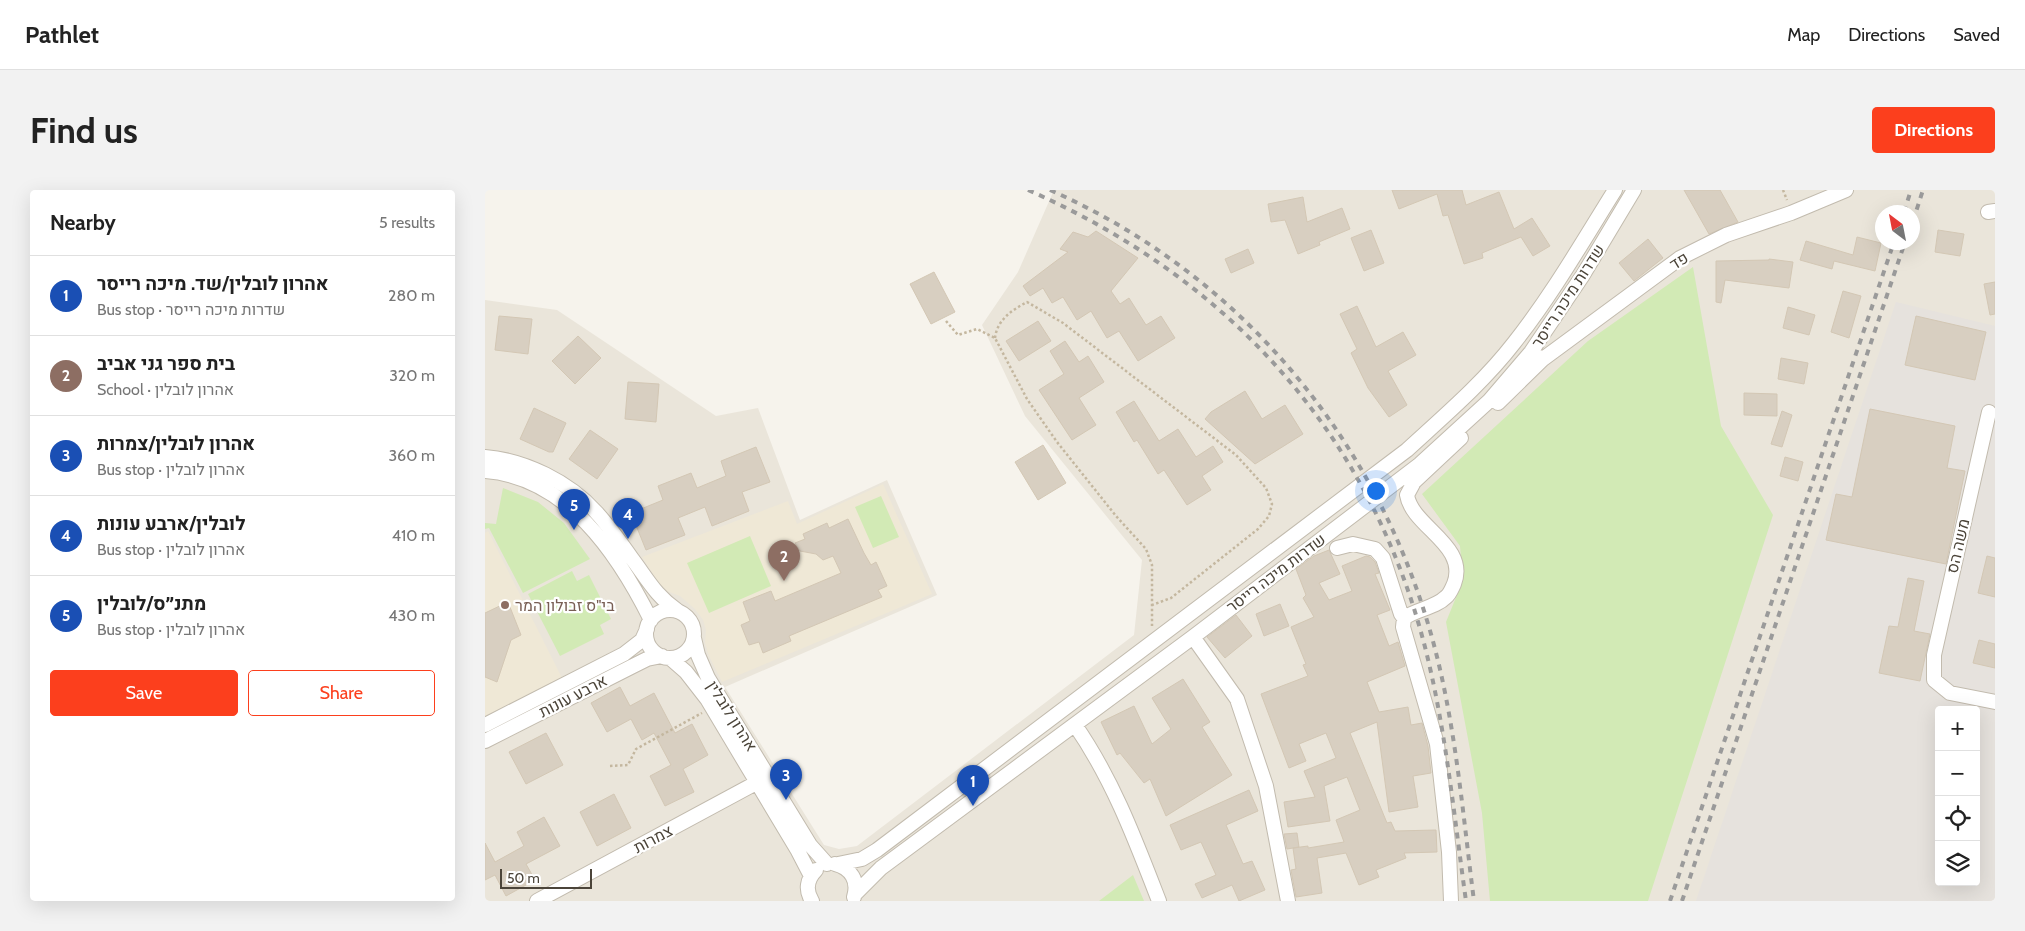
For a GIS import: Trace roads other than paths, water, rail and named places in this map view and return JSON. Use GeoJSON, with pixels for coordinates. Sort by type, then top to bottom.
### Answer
{"type":"FeatureCollection","features":[{"type":"Feature","properties":{"kind":"street","name":"שדרות מיכה רייסר"},"geometry":{"type":"LineString","coordinates":[[833,864],[863,859],[877,850],[1407,450],[1473,390],[1515,343],[1569,264],[1615,190]]}},
{"type":"Feature","properties":{"kind":"street","name":"שדרות מיכה רייסר"},"geometry":{"type":"LineString","coordinates":[[853,898],[881,868],[1193,637],[1420,464],[1537,356],[1634,190]]}},
{"type":"Feature","properties":{"kind":"street","name":"פד"},"geometry":{"type":"LineString","coordinates":[[1537,356],[1680,258],[1726,235],[1791,213],[1846,190]]}},
{"type":"Feature","properties":{"kind":"street"},"geometry":{"type":"LineString","coordinates":[[1404,618],[1446,597],[1456,578],[1456,567],[1453,557],[1447,547],[1411,508],[1407,496],[1409,489],[1537,356]]}},
{"type":"Feature","properties":{"kind":"street","name":"משה הס"},"geometry":{"type":"LineString","coordinates":[[1989,412],[1934,655],[1934,680],[1950,693],[1995,702]]}},
{"type":"Feature","properties":{"kind":"street"},"geometry":{"type":"LineString","coordinates":[[485,457],[519,464],[540,472],[562,484],[583,499],[610,528],[659,596],[684,614],[693,625],[694,638],[692,645],[683,654],[666,657],[656,653],[648,642],[649,625],[627,576],[599,537],[574,510],[534,485],[515,478],[485,471]]}},
{"type":"Feature","properties":{"kind":"street"},"geometry":{"type":"LineString","coordinates":[[1337,548],[1353,544],[1369,546],[1375,549],[1383,558],[1401,614],[1404,618],[1403,627],[1437,744],[1449,852],[1451,901]]}},
{"type":"Feature","properties":{"kind":"street"},"geometry":{"type":"LineString","coordinates":[[649,625],[663,611],[678,611]]}},
{"type":"Feature","properties":{"kind":"street","name":"ארבע עונות"},"geometry":{"type":"LineString","coordinates":[[485,725],[623,654],[642,640],[649,625]]}},
{"type":"Feature","properties":{"kind":"street"},"geometry":{"type":"LineString","coordinates":[[1193,637],[1237,700],[1266,786],[1288,901]]}},
{"type":"Feature","properties":{"kind":"street","name":"אהרון לובלין"},"geometry":{"type":"LineString","coordinates":[[694,638],[698,655],[708,678],[763,780],[811,876]]}},
{"type":"Feature","properties":{"kind":"street","name":"ארבע עונות"},"geometry":{"type":"LineString","coordinates":[[485,741],[647,659],[666,657]]}},
{"type":"Feature","properties":{"kind":"street","name":"אהרון לובלין"},"geometry":{"type":"LineString","coordinates":[[666,657],[687,672],[810,845],[833,864],[851,872],[855,879],[853,898]]}},
{"type":"Feature","properties":{"kind":"street"},"geometry":{"type":"LineString","coordinates":[[1075,724],[1094,752],[1127,816],[1159,901]]}},
{"type":"Feature","properties":{"kind":"street","name":"צמרות"},"geometry":{"type":"LineString","coordinates":[[537,901],[763,780]]}},
{"type":"Feature","properties":{"kind":"street"},"geometry":{"type":"LineString","coordinates":[[807,898],[811,876],[821,866],[833,864]]}},
{"type":"Feature","properties":{"kind":"railway"},"geometry":{"type":"LineString","coordinates":[[1028,190],[1100,226],[1167,268],[1227,317],[1281,371],[1328,432],[1368,498],[1400,570],[1425,647],[1439,710],[1466,901]]}},
{"type":"Feature","properties":{"kind":"railway"},"geometry":{"type":"LineString","coordinates":[[1050,190],[1119,226],[1183,268],[1242,318],[1294,373],[1339,434],[1378,500],[1410,571],[1434,645],[1448,708],[1474,901]]}},
{"type":"Feature","properties":{"kind":"railway"},"geometry":{"type":"LineString","coordinates":[[1906,205],[1911,190]]}},
{"type":"Feature","properties":{"kind":"railway"},"geometry":{"type":"LineString","coordinates":[[1918,205],[1923,190]]}},
{"type":"Feature","properties":{"kind":"railway"},"geometry":{"type":"LineString","coordinates":[[1670,901],[1891,250]]}},
{"type":"Feature","properties":{"kind":"railway"},"geometry":{"type":"LineString","coordinates":[[1682,901],[1902,250]]}},
{"type":"Feature","properties":{"kind":"place","name":"מתנ״ס/לובלין"},"geometry":{"type":"Point","coordinates":[574,530]}},
{"type":"Feature","properties":{"kind":"place","name":"לובלין/ארבע עונות"},"geometry":{"type":"Point","coordinates":[628,539]}},
{"type":"Feature","properties":{"kind":"place","name":"בית ספר גני אביב"},"geometry":{"type":"Point","coordinates":[784,581]}},
{"type":"Feature","properties":{"kind":"place","name":"בי\"ס זבולון המר"},"geometry":{"type":"Point","coordinates":[505,605]}},
{"type":"Feature","properties":{"kind":"place","name":"אהרון לובלין/צמרות"},"geometry":{"type":"Point","coordinates":[786,800]}},
{"type":"Feature","properties":{"kind":"place","name":"אהרון לובלין/שד. מיכה רייסר"},"geometry":{"type":"Point","coordinates":[973,806]}}]}
